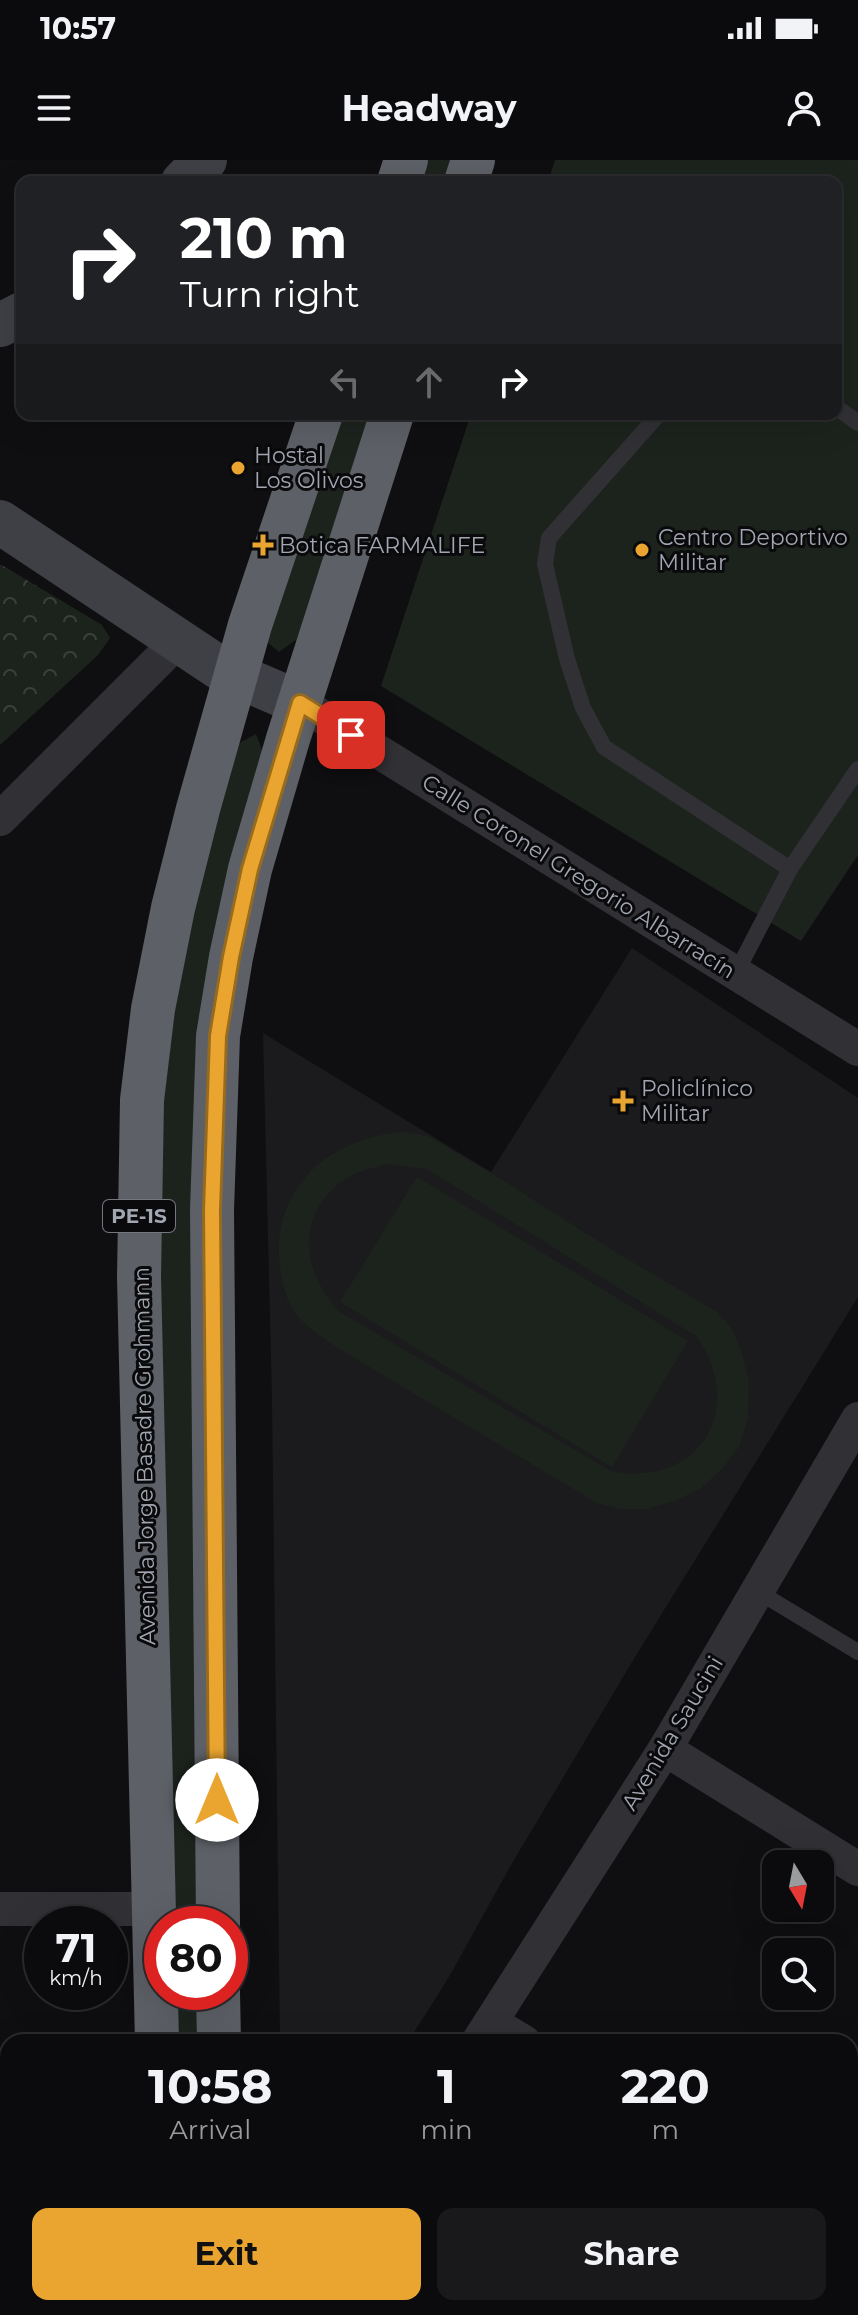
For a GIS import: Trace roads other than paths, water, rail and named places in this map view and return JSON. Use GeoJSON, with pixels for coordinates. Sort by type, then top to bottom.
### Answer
{"type":"FeatureCollection","features":[{"type":"Feature","properties":{"kind":"highway","name":"Avenida Jorge Basadre Grohmann"},"geometry":{"type":"LineString","coordinates":[[154,1906],[139,1277],[142,1100],[153,1009],[173,908],[235,676],[319,420]]}},
{"type":"Feature","properties":{"kind":"highway"},"geometry":{"type":"LineString","coordinates":[[218,1906],[212,1210],[218,1036],[250,869],[390,420]]}},
{"type":"Feature","properties":{"kind":"highway","name":"Avenida Jorge Basadre Grohmann"},"geometry":{"type":"LineString","coordinates":[[156,2010],[157,2034]]}},
{"type":"Feature","properties":{"kind":"highway"},"geometry":{"type":"LineString","coordinates":[[218,2010],[219,2034]]}},
{"type":"Feature","properties":{"kind":"main road"},"geometry":{"type":"LineString","coordinates":[[189,176],[205,160]]}},
{"type":"Feature","properties":{"kind":"main road"},"geometry":{"type":"LineString","coordinates":[[0,522],[235,676],[300,703]]}},
{"type":"Feature","properties":{"kind":"street"},"geometry":{"type":"LineString","coordinates":[[0,819],[178,641]]}},
{"type":"Feature","properties":{"kind":"street","name":"Calle Coronel Gregorio Albarracín"},"geometry":{"type":"LineString","coordinates":[[300,703],[858,1049]]}},
{"type":"Feature","properties":{"kind":"street","name":"Avenida Saucini"},"geometry":{"type":"LineString","coordinates":[[484,2032],[665,1749],[858,1419]]}},
{"type":"Feature","properties":{"kind":"street"},"geometry":{"type":"LineString","coordinates":[[665,1749],[858,1869]]}},
{"type":"Feature","properties":{"kind":"street"},"geometry":{"type":"LineString","coordinates":[[0,1909],[144,1909]]}},
{"type":"Feature","properties":{"kind":"lane"},"geometry":{"type":"LineString","coordinates":[[654,420],[549,538],[545,564],[567,659],[583,708],[604,747],[790,869]]}},
{"type":"Feature","properties":{"kind":"lane"},"geometry":{"type":"LineString","coordinates":[[736,973],[790,869],[858,769]]}},
{"type":"Feature","properties":{"kind":"lane"},"geometry":{"type":"LineString","coordinates":[[757,1591],[858,1652]]}},
{"type":"Feature","properties":{"kind":"place","name":"Hostal Los Olivos"},"geometry":{"type":"Point","coordinates":[238,468]}},
{"type":"Feature","properties":{"kind":"place","name":"Botica FARMALIFE"},"geometry":{"type":"Point","coordinates":[263,545]}},
{"type":"Feature","properties":{"kind":"place","name":"Centro Deportivo Militar"},"geometry":{"type":"Point","coordinates":[642,550]}},
{"type":"Feature","properties":{"kind":"place","name":"Policlínico Militar"},"geometry":{"type":"Point","coordinates":[623,1101]}}]}
